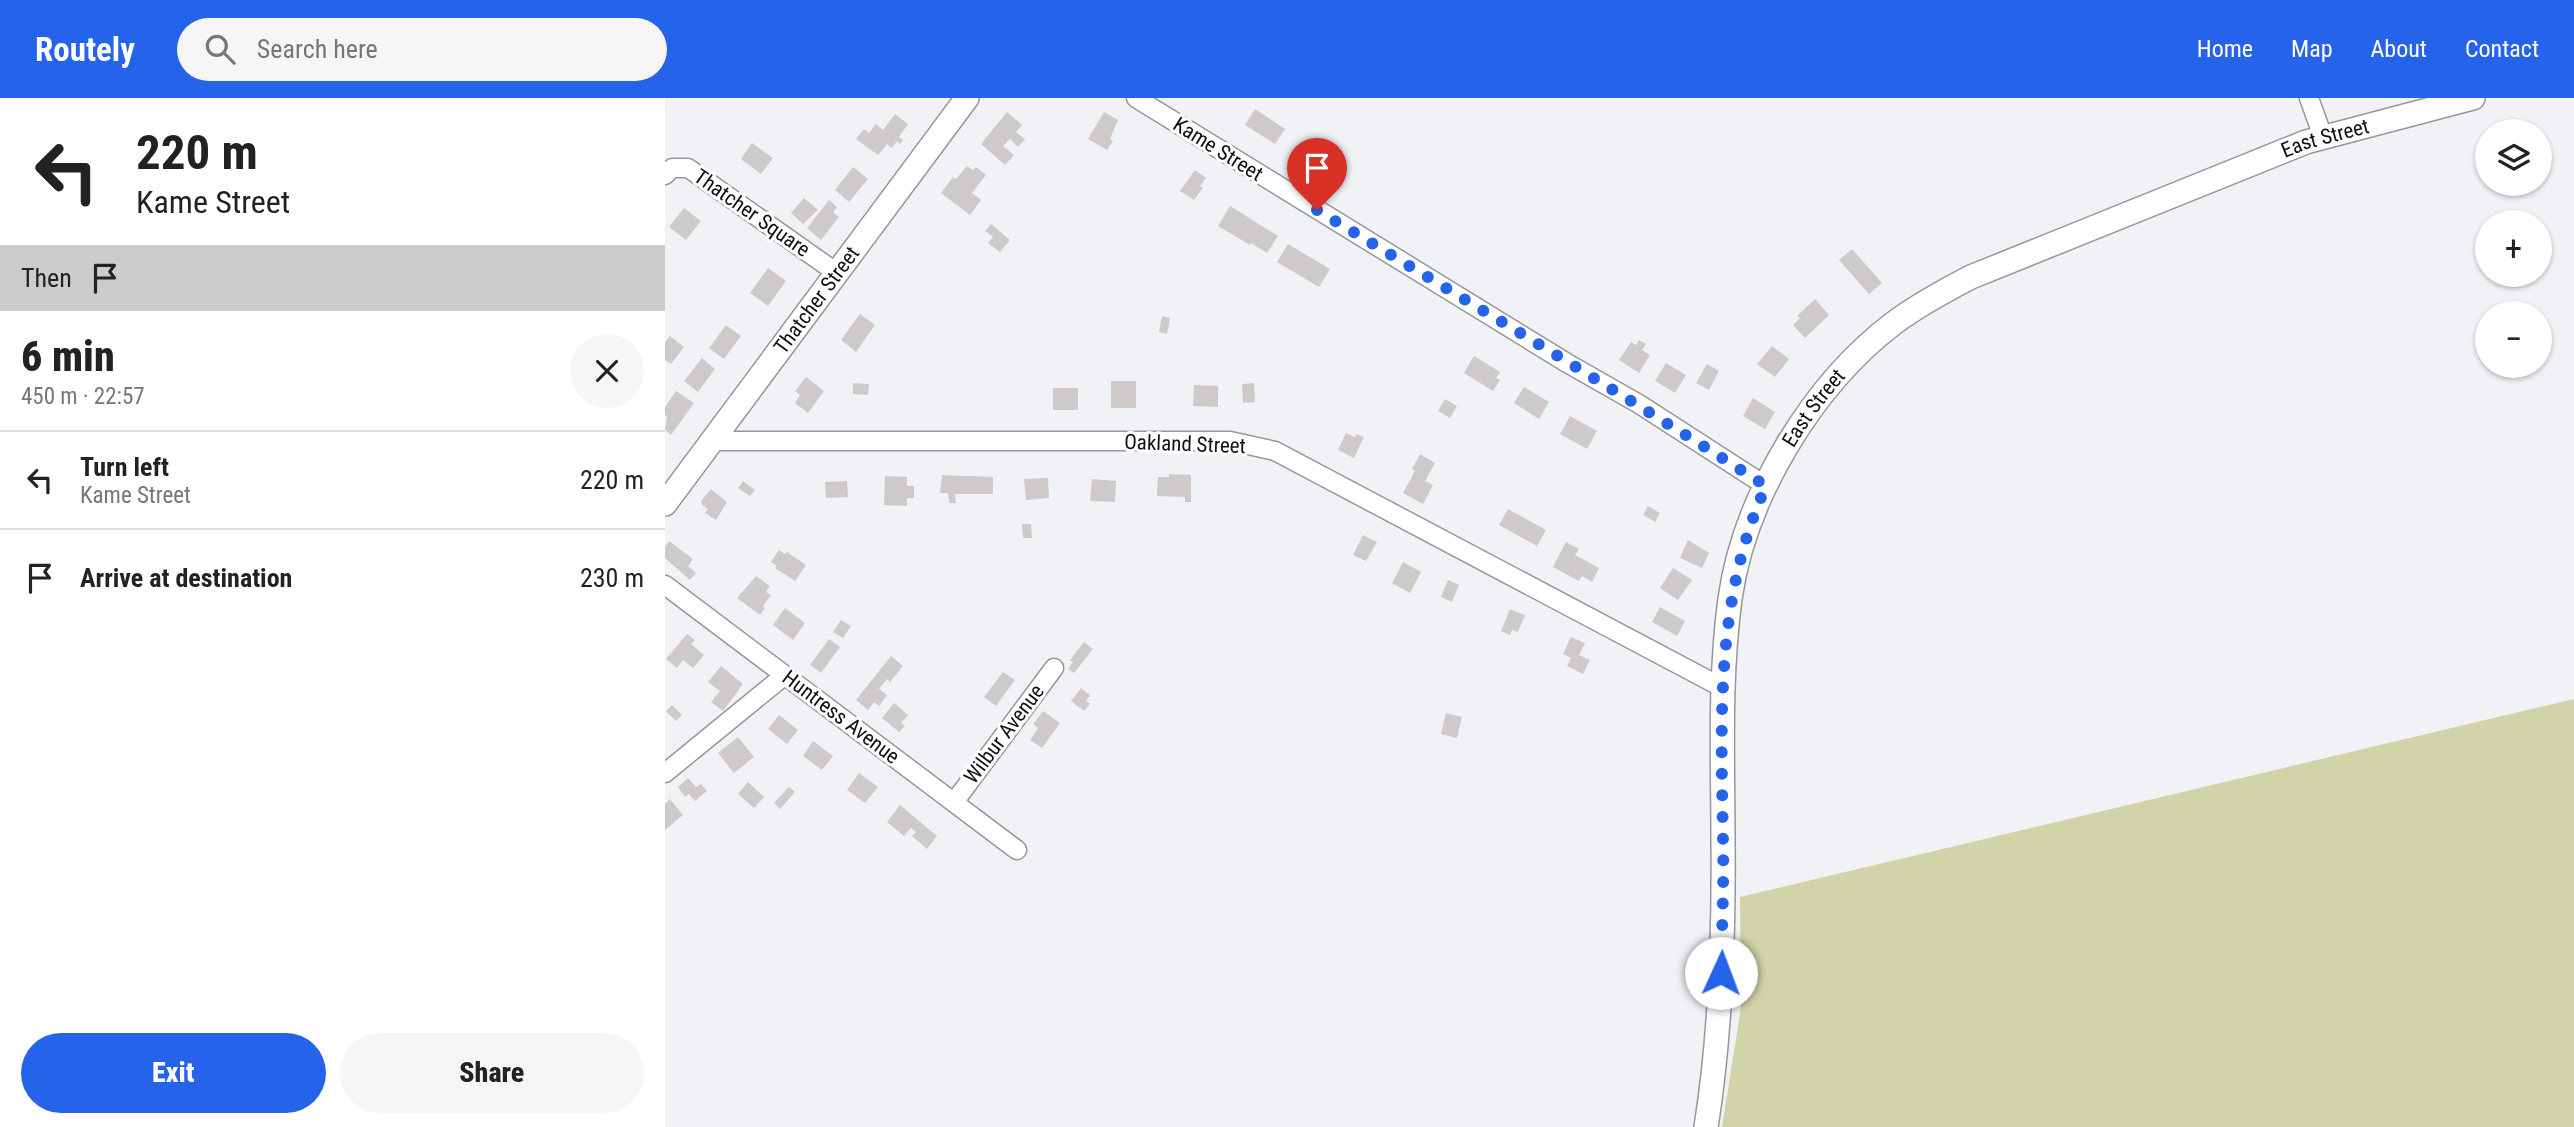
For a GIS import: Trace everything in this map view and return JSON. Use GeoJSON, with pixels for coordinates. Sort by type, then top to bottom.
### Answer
{"type":"FeatureCollection","features":[{"type":"Feature","properties":{"kind":"street","name":"Thatcher Street"},"geometry":{"type":"LineString","coordinates":[[665,505],[967,98]]}},
{"type":"Feature","properties":{"kind":"street","name":"Kame Street"},"geometry":{"type":"LineString","coordinates":[[1136,98],[1567,363],[1639,404],[1766,486]]}},
{"type":"Feature","properties":{"kind":"street"},"geometry":{"type":"LineString","coordinates":[[2309,98],[2323,137]]}},
{"type":"Feature","properties":{"kind":"street","name":"East Street"},"geometry":{"type":"LineString","coordinates":[[1706,1127],[1715,1066],[1721,967],[1723,688],[1731,597],[1748,528],[1766,486],[1821,395],[1892,325],[1930,299],[1992,268],[2323,137],[2473,98]]}},
{"type":"Feature","properties":{"kind":"street","name":"Thatcher Square"},"geometry":{"type":"LineString","coordinates":[[665,175],[672,169],[688,168],[837,273]]}},
{"type":"Feature","properties":{"kind":"street","name":"Oakland Street"},"geometry":{"type":"LineString","coordinates":[[713,441],[1230,441],[1275,451],[1723,688]]}},
{"type":"Feature","properties":{"kind":"street","name":"Huntress Avenue"},"geometry":{"type":"LineString","coordinates":[[665,585],[1017,849]]}},
{"type":"Feature","properties":{"kind":"street","name":"Wilbur Avenue"},"geometry":{"type":"LineString","coordinates":[[955,801],[1054,668]]}},
{"type":"Feature","properties":{"kind":"street"},"geometry":{"type":"LineString","coordinates":[[665,772],[785,675]]}},
{"type":"Feature","properties":{"kind":"green space"},"geometry":{"type":"Polygon","coordinates":[[[2574,699],[2574,1127],[1722,1127],[1741,1007],[1740,897],[2574,699]]]}},
{"type":"Feature","properties":{"kind":"building"},"geometry":{"type":"Polygon","coordinates":[[[1255,109],[1285,129],[1275,144],[1245,125],[1255,109]]]}},
{"type":"Feature","properties":{"kind":"building"},"geometry":{"type":"Polygon","coordinates":[[[1007,112],[1022,125],[1016,132],[1025,139],[1018,147],[1010,139],[1003,146],[1014,155],[1005,165],[981,144],[1007,112]]]}},
{"type":"Feature","properties":{"kind":"building"},"geometry":{"type":"Polygon","coordinates":[[[1104,112],[1118,120],[1110,139],[1113,141],[1107,150],[1088,139],[1104,112]]]}},
{"type":"Feature","properties":{"kind":"building"},"geometry":{"type":"Polygon","coordinates":[[[895,114],[908,124],[899,137],[903,140],[900,144],[897,141],[892,148],[887,144],[878,155],[856,139],[864,129],[869,133],[876,124],[883,130],[895,114]]]}},
{"type":"Feature","properties":{"kind":"building"},"geometry":{"type":"Polygon","coordinates":[[[1308,142],[1333,158],[1322,175],[1298,159],[1308,142]]]}},
{"type":"Feature","properties":{"kind":"building"},"geometry":{"type":"Polygon","coordinates":[[[752,143],[773,158],[761,174],[741,159],[752,143]]]}},
{"type":"Feature","properties":{"kind":"building"},"geometry":{"type":"Polygon","coordinates":[[[967,166],[973,170],[976,167],[986,175],[972,193],[981,200],[970,215],[941,193],[953,177],[956,179],[967,166]]]}},
{"type":"Feature","properties":{"kind":"building"},"geometry":{"type":"Polygon","coordinates":[[[853,167],[868,179],[849,202],[835,190],[853,167]]]}},
{"type":"Feature","properties":{"kind":"building"},"geometry":{"type":"Polygon","coordinates":[[[1195,170],[1206,178],[1200,186],[1203,188],[1194,200],[1180,191],[1195,170]]]}},
{"type":"Feature","properties":{"kind":"building"},"geometry":{"type":"Polygon","coordinates":[[[804,198],[818,210],[803,224],[791,213],[804,198]]]}},
{"type":"Feature","properties":{"kind":"building"},"geometry":{"type":"Polygon","coordinates":[[[829,200],[837,207],[833,212],[839,217],[821,240],[807,228],[829,200]]]}},
{"type":"Feature","properties":{"kind":"building"},"geometry":{"type":"Polygon","coordinates":[[[1230,206],[1278,236],[1267,253],[1218,226],[1230,206]]]}},
{"type":"Feature","properties":{"kind":"building"},"geometry":{"type":"Polygon","coordinates":[[[684,208],[701,221],[686,240],[669,227],[684,208]]]}},
{"type":"Feature","properties":{"kind":"building"},"geometry":{"type":"Polygon","coordinates":[[[991,224],[1010,240],[1000,252],[988,243],[993,237],[985,231],[991,224]]]}},
{"type":"Feature","properties":{"kind":"building"},"geometry":{"type":"Polygon","coordinates":[[[1288,244],[1330,269],[1319,287],[1277,262],[1288,244]]]}},
{"type":"Feature","properties":{"kind":"building"},"geometry":{"type":"Polygon","coordinates":[[[1852,249],[1882,283],[1869,294],[1839,260],[1852,249]]]}},
{"type":"Feature","properties":{"kind":"building"},"geometry":{"type":"Polygon","coordinates":[[[768,268],[786,281],[768,306],[750,293],[768,268]]]}},
{"type":"Feature","properties":{"kind":"building"},"geometry":{"type":"Polygon","coordinates":[[[1815,299],[1829,315],[1805,338],[1793,325],[1800,318],[1797,316],[1815,299]]]}},
{"type":"Feature","properties":{"kind":"building"},"geometry":{"type":"Polygon","coordinates":[[[860,314],[875,325],[856,352],[841,340],[860,314]]]}},
{"type":"Feature","properties":{"kind":"building"},"geometry":{"type":"Polygon","coordinates":[[[1162,316],[1170,318],[1167,334],[1159,332],[1162,316]]]}},
{"type":"Feature","properties":{"kind":"building"},"geometry":{"type":"Polygon","coordinates":[[[726,325],[741,336],[724,359],[709,348],[726,325]]]}},
{"type":"Feature","properties":{"kind":"building"},"geometry":{"type":"Polygon","coordinates":[[[670,336],[684,347],[671,364],[665,360],[665,342],[670,336]]]}},
{"type":"Feature","properties":{"kind":"building"},"geometry":{"type":"Polygon","coordinates":[[[1639,340],[1646,344],[1642,350],[1650,355],[1639,373],[1619,360],[1631,342],[1636,345],[1639,340]]]}},
{"type":"Feature","properties":{"kind":"building"},"geometry":{"type":"Polygon","coordinates":[[[1772,346],[1789,359],[1775,377],[1757,364],[1772,346]]]}},
{"type":"Feature","properties":{"kind":"building"},"geometry":{"type":"Polygon","coordinates":[[[1474,356],[1500,372],[1496,378],[1500,380],[1493,391],[1464,373],[1474,356]]]}},
{"type":"Feature","properties":{"kind":"building"},"geometry":{"type":"Polygon","coordinates":[[[702,358],[715,369],[698,392],[684,381],[702,358]]]}},
{"type":"Feature","properties":{"kind":"building"},"geometry":{"type":"Polygon","coordinates":[[[1666,363],[1686,375],[1675,393],[1655,381],[1666,363]]]}},
{"type":"Feature","properties":{"kind":"building"},"geometry":{"type":"Polygon","coordinates":[[[1707,364],[1719,371],[1709,390],[1696,383],[1707,364]]]}},
{"type":"Feature","properties":{"kind":"building"},"geometry":{"type":"Polygon","coordinates":[[[806,377],[824,391],[808,413],[795,403],[800,395],[795,391],[806,377]]]}},
{"type":"Feature","properties":{"kind":"building"},"geometry":{"type":"Polygon","coordinates":[[[1111,381],[1136,381],[1136,408],[1111,408],[1111,381]]]}},
{"type":"Feature","properties":{"kind":"building"},"geometry":{"type":"Polygon","coordinates":[[[853,383],[869,384],[868,395],[853,394],[853,383]]]}},
{"type":"Feature","properties":{"kind":"building"},"geometry":{"type":"Polygon","coordinates":[[[1254,383],[1255,402],[1243,403],[1242,384],[1254,383]]]}},
{"type":"Feature","properties":{"kind":"building"},"geometry":{"type":"Polygon","coordinates":[[[1194,385],[1218,386],[1218,407],[1193,406],[1194,385]]]}},
{"type":"Feature","properties":{"kind":"building"},"geometry":{"type":"Polygon","coordinates":[[[1524,387],[1549,402],[1539,419],[1514,403],[1524,387]]]}},
{"type":"Feature","properties":{"kind":"building"},"geometry":{"type":"Polygon","coordinates":[[[1053,388],[1078,388],[1078,410],[1053,410],[1053,388]]]}},
{"type":"Feature","properties":{"kind":"building"},"geometry":{"type":"Polygon","coordinates":[[[676,391],[694,403],[671,435],[665,430],[665,407],[676,391]]]}},
{"type":"Feature","properties":{"kind":"building"},"geometry":{"type":"Polygon","coordinates":[[[1753,398],[1775,412],[1765,429],[1743,416],[1753,398]]]}},
{"type":"Feature","properties":{"kind":"building"},"geometry":{"type":"Polygon","coordinates":[[[1445,399],[1457,406],[1450,418],[1438,411],[1445,399]]]}},
{"type":"Feature","properties":{"kind":"building"},"geometry":{"type":"Polygon","coordinates":[[[1570,416],[1597,431],[1587,449],[1560,434],[1570,416]]]}},
{"type":"Feature","properties":{"kind":"building"},"geometry":{"type":"Polygon","coordinates":[[[1346,433],[1364,437],[1354,458],[1338,450],[1346,433]]]}},
{"type":"Feature","properties":{"kind":"building"},"geometry":{"type":"Polygon","coordinates":[[[1420,454],[1435,463],[1425,481],[1433,485],[1423,504],[1403,493],[1415,471],[1412,469],[1420,454]]]}},
{"type":"Feature","properties":{"kind":"building"},"geometry":{"type":"Polygon","coordinates":[[[1169,474],[1191,475],[1191,502],[1185,502],[1185,497],[1157,496],[1158,477],[1169,477],[1169,474]]]}},
{"type":"Feature","properties":{"kind":"building"},"geometry":{"type":"Polygon","coordinates":[[[942,475],[993,477],[993,494],[955,494],[956,503],[949,503],[948,493],[940,493],[942,475]]]}},
{"type":"Feature","properties":{"kind":"building"},"geometry":{"type":"Polygon","coordinates":[[[885,476],[907,477],[907,486],[914,486],[914,498],[907,498],[907,506],[884,505],[885,476]]]}},
{"type":"Feature","properties":{"kind":"building"},"geometry":{"type":"Polygon","coordinates":[[[1048,478],[1049,498],[1026,500],[1024,479],[1048,478]]]}},
{"type":"Feature","properties":{"kind":"building"},"geometry":{"type":"Polygon","coordinates":[[[1092,479],[1116,481],[1115,502],[1090,501],[1092,479]]]}},
{"type":"Feature","properties":{"kind":"building"},"geometry":{"type":"Polygon","coordinates":[[[743,481],[755,490],[750,496],[738,488],[743,481]]]}},
{"type":"Feature","properties":{"kind":"building"},"geometry":{"type":"Polygon","coordinates":[[[847,481],[848,497],[826,498],[825,482],[847,481]]]}},
{"type":"Feature","properties":{"kind":"building"},"geometry":{"type":"Polygon","coordinates":[[[711,489],[727,502],[716,520],[705,513],[708,509],[701,501],[711,489]]]}},
{"type":"Feature","properties":{"kind":"building"},"geometry":{"type":"Polygon","coordinates":[[[1648,506],[1660,513],[1655,522],[1643,515],[1648,506]]]}},
{"type":"Feature","properties":{"kind":"building"},"geometry":{"type":"Polygon","coordinates":[[[1508,509],[1546,530],[1537,546],[1499,525],[1508,509]]]}},
{"type":"Feature","properties":{"kind":"building"},"geometry":{"type":"Polygon","coordinates":[[[1022,524],[1031,524],[1032,538],[1023,538],[1022,524]]]}},
{"type":"Feature","properties":{"kind":"building"},"geometry":{"type":"Polygon","coordinates":[[[1363,535],[1377,542],[1366,561],[1353,555],[1363,535]]]}},
{"type":"Feature","properties":{"kind":"building"},"geometry":{"type":"Polygon","coordinates":[[[1688,540],[1709,553],[1702,568],[1680,558],[1688,540]]]}},
{"type":"Feature","properties":{"kind":"building"},"geometry":{"type":"Polygon","coordinates":[[[669,541],[693,559],[688,566],[696,573],[690,580],[665,558],[665,547],[669,541]]]}},
{"type":"Feature","properties":{"kind":"building"},"geometry":{"type":"Polygon","coordinates":[[[1566,542],[1579,549],[1575,555],[1599,568],[1592,582],[1582,576],[1579,581],[1553,567],[1566,542]]]}},
{"type":"Feature","properties":{"kind":"building"},"geometry":{"type":"Polygon","coordinates":[[[779,550],[785,554],[787,552],[806,565],[795,581],[775,568],[777,566],[771,562],[779,550]]]}},
{"type":"Feature","properties":{"kind":"building"},"geometry":{"type":"Polygon","coordinates":[[[1403,562],[1421,572],[1410,593],[1392,583],[1403,562]]]}},
{"type":"Feature","properties":{"kind":"building"},"geometry":{"type":"Polygon","coordinates":[[[1673,568],[1692,580],[1678,600],[1660,588],[1673,568]]]}},
{"type":"Feature","properties":{"kind":"building"},"geometry":{"type":"Polygon","coordinates":[[[756,576],[770,586],[766,592],[771,595],[760,615],[737,598],[756,576]]]}},
{"type":"Feature","properties":{"kind":"building"},"geometry":{"type":"Polygon","coordinates":[[[1448,580],[1459,585],[1452,602],[1441,597],[1448,580]]]}},
{"type":"Feature","properties":{"kind":"building"},"geometry":{"type":"Polygon","coordinates":[[[1660,607],[1685,621],[1677,636],[1652,622],[1660,607]]]}},
{"type":"Feature","properties":{"kind":"building"},"geometry":{"type":"Polygon","coordinates":[[[785,608],[805,623],[793,640],[773,625],[785,608]]]}},
{"type":"Feature","properties":{"kind":"building"},"geometry":{"type":"Polygon","coordinates":[[[1510,609],[1525,615],[1518,632],[1512,630],[1510,635],[1501,631],[1510,609]]]}},
{"type":"Feature","properties":{"kind":"building"},"geometry":{"type":"Polygon","coordinates":[[[841,620],[851,626],[843,638],[833,632],[841,620]]]}},
{"type":"Feature","properties":{"kind":"building"},"geometry":{"type":"Polygon","coordinates":[[[687,634],[695,640],[691,644],[704,655],[693,668],[683,660],[677,668],[666,659],[687,634]]]}},
{"type":"Feature","properties":{"kind":"building"},"geometry":{"type":"Polygon","coordinates":[[[1571,637],[1585,643],[1579,655],[1590,660],[1583,674],[1567,666],[1571,658],[1563,654],[1571,637]]]}},
{"type":"Feature","properties":{"kind":"building"},"geometry":{"type":"Polygon","coordinates":[[[829,639],[840,647],[821,673],[810,665],[829,639]]]}},
{"type":"Feature","properties":{"kind":"building"},"geometry":{"type":"Polygon","coordinates":[[[1084,642],[1093,649],[1074,673],[1068,669],[1073,662],[1070,660],[1084,642]]]}},
{"type":"Feature","properties":{"kind":"building"},"geometry":{"type":"Polygon","coordinates":[[[891,656],[903,666],[890,682],[887,679],[879,689],[887,695],[879,706],[874,702],[868,710],[856,700],[891,656]]]}},
{"type":"Feature","properties":{"kind":"building"},"geometry":{"type":"Polygon","coordinates":[[[721,666],[743,684],[723,711],[711,702],[720,691],[708,682],[721,666]]]}},
{"type":"Feature","properties":{"kind":"building"},"geometry":{"type":"Polygon","coordinates":[[[1003,672],[1015,680],[996,706],[984,697],[1003,672]]]}},
{"type":"Feature","properties":{"kind":"building"},"geometry":{"type":"Polygon","coordinates":[[[1081,688],[1090,695],[1086,701],[1090,704],[1084,711],[1071,701],[1081,688]]]}},
{"type":"Feature","properties":{"kind":"building"},"geometry":{"type":"Polygon","coordinates":[[[894,703],[908,715],[901,723],[905,726],[899,732],[882,718],[894,703]]]}},
{"type":"Feature","properties":{"kind":"building"},"geometry":{"type":"Polygon","coordinates":[[[672,705],[682,715],[676,721],[666,711],[672,705]]]}},
{"type":"Feature","properties":{"kind":"building"},"geometry":{"type":"Polygon","coordinates":[[[1043,711],[1060,723],[1042,748],[1030,740],[1038,728],[1033,724],[1043,711]]]}},
{"type":"Feature","properties":{"kind":"building"},"geometry":{"type":"Polygon","coordinates":[[[1446,713],[1462,717],[1457,738],[1441,734],[1446,713]]]}},
{"type":"Feature","properties":{"kind":"building"},"geometry":{"type":"Polygon","coordinates":[[[779,715],[798,730],[787,744],[768,729],[779,715]]]}},
{"type":"Feature","properties":{"kind":"building"},"geometry":{"type":"Polygon","coordinates":[[[738,737],[754,757],[734,773],[718,753],[738,737]]]}},
{"type":"Feature","properties":{"kind":"building"},"geometry":{"type":"Polygon","coordinates":[[[813,741],[833,756],[822,770],[803,756],[813,741]]]}},
{"type":"Feature","properties":{"kind":"building"},"geometry":{"type":"Polygon","coordinates":[[[859,773],[878,787],[865,803],[847,790],[859,773]]]}},
{"type":"Feature","properties":{"kind":"building"},"geometry":{"type":"Polygon","coordinates":[[[688,778],[696,787],[701,784],[707,791],[695,801],[689,794],[685,797],[678,787],[688,778]]]}},
{"type":"Feature","properties":{"kind":"building"},"geometry":{"type":"Polygon","coordinates":[[[748,782],[764,797],[754,808],[738,794],[748,782]]]}},
{"type":"Feature","properties":{"kind":"building"},"geometry":{"type":"Polygon","coordinates":[[[789,787],[795,792],[780,809],[774,803],[789,787]]]}},
{"type":"Feature","properties":{"kind":"building"},"geometry":{"type":"Polygon","coordinates":[[[670,799],[683,815],[665,830],[665,804],[670,799]]]}},
{"type":"Feature","properties":{"kind":"building"},"geometry":{"type":"Polygon","coordinates":[[[900,805],[937,836],[927,849],[912,836],[916,832],[911,828],[904,836],[887,822],[900,805]]]}},
{"type":"Feature","properties":{"kind":"route"},"geometry":{"type":"LineString","coordinates":[[1317,210],[1639,404],[1766,486],[1748,528],[1739,558],[1726,637],[1722,700],[1721,973]]}}]}
